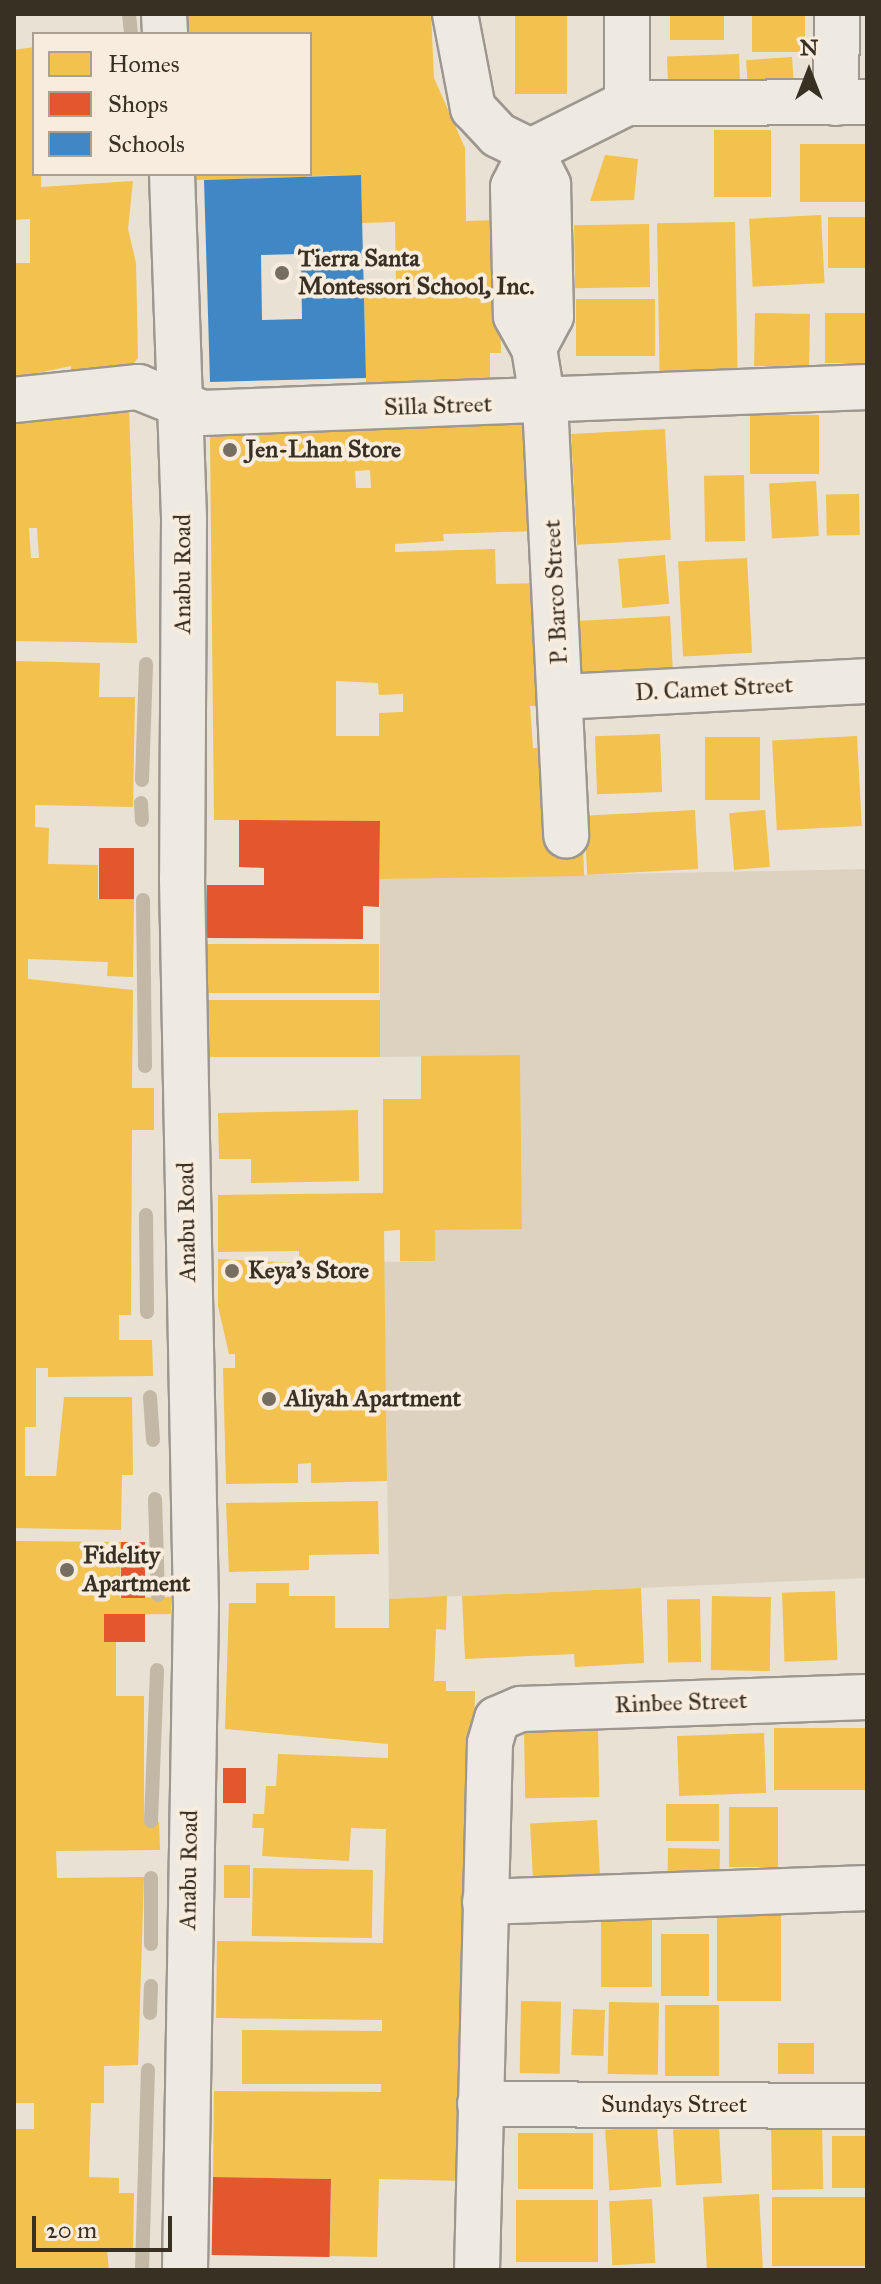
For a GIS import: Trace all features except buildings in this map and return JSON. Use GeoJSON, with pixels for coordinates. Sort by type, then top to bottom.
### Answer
{"type":"FeatureCollection","features":[{"type":"Feature","properties":{"kind":"street"},"geometry":{"type":"LineString","coordinates":[[455,14],[473,108],[498,135],[531,151],[627,103],[852,102],[837,14]]}},
{"type":"Feature","properties":{"kind":"street"},"geometry":{"type":"LineString","coordinates":[[627,14],[627,103]]}},
{"type":"Feature","properties":{"kind":"street","name":"P. Barco Street"},"geometry":{"type":"LineString","coordinates":[[531,151],[513,187],[516,316],[534,348],[541,403],[562,697],[566,836]]}},
{"type":"Feature","properties":{"kind":"street","name":"Anabu Road"},"geometry":{"type":"LineString","coordinates":[[172,176],[180,404],[196,1606],[185,2270]]}},
{"type":"Feature","properties":{"kind":"street","name":"Silla Street"},"geometry":{"type":"LineString","coordinates":[[14,400],[138,387],[202,413],[541,403],[867,387]]}},
{"type":"Feature","properties":{"kind":"street","name":"D. Camet Street"},"geometry":{"type":"LineString","coordinates":[[562,697],[867,681]]}},
{"type":"Feature","properties":{"kind":"street","name":"Rinbee Street"},"geometry":{"type":"LineString","coordinates":[[485,1902],[490,1730],[497,1719],[521,1709],[867,1697]]}},
{"type":"Feature","properties":{"kind":"street"},"geometry":{"type":"LineString","coordinates":[[477,2270],[485,1902],[867,1888]]}},
{"type":"Feature","properties":{"kind":"street","name":"Sundays Street"},"geometry":{"type":"LineString","coordinates":[[480,2104],[867,2106]]}},
{"type":"Feature","properties":{"kind":"shaded area"},"geometry":{"type":"Polygon","coordinates":[[[867,869],[867,1578],[389,1599],[384,1262],[435,1261],[435,1230],[522,1229],[520,1055],[380,1057],[380,879],[867,869]]]}},
{"type":"Feature","properties":{"kind":"waterway"},"geometry":{"type":"LineString","coordinates":[[129,14],[131,32]]}},
{"type":"Feature","properties":{"kind":"waterway"},"geometry":{"type":"LineString","coordinates":[[142,780],[146,664]]}},
{"type":"Feature","properties":{"kind":"waterway"},"geometry":{"type":"LineString","coordinates":[[141,803],[142,820]]}},
{"type":"Feature","properties":{"kind":"waterway"},"geometry":{"type":"LineString","coordinates":[[143,900],[145,1066]]}},
{"type":"Feature","properties":{"kind":"waterway"},"geometry":{"type":"LineString","coordinates":[[146,1215],[147,1312]]}},
{"type":"Feature","properties":{"kind":"waterway"},"geometry":{"type":"LineString","coordinates":[[150,1397],[153,1440]]}},
{"type":"Feature","properties":{"kind":"waterway"},"geometry":{"type":"LineString","coordinates":[[155,1499],[158,1595]]}},
{"type":"Feature","properties":{"kind":"waterway"},"geometry":{"type":"LineString","coordinates":[[151,1821],[157,1670]]}},
{"type":"Feature","properties":{"kind":"waterway"},"geometry":{"type":"LineString","coordinates":[[151,1878],[151,1944]]}},
{"type":"Feature","properties":{"kind":"waterway"},"geometry":{"type":"LineString","coordinates":[[150,2013],[151,1986]]}},
{"type":"Feature","properties":{"kind":"waterway"},"geometry":{"type":"LineString","coordinates":[[142,2270],[148,2070]]}},
{"type":"Feature","properties":{"kind":"place","name":"Tierra Santa Montessori School, Inc."},"geometry":{"type":"Point","coordinates":[282,273]}},
{"type":"Feature","properties":{"kind":"place","name":"Jen-Lhan Store"},"geometry":{"type":"Point","coordinates":[230,450]}},
{"type":"Feature","properties":{"kind":"place","name":"Keya's Store"},"geometry":{"type":"Point","coordinates":[232,1271]}},
{"type":"Feature","properties":{"kind":"place","name":"Aliyah Apartment"},"geometry":{"type":"Point","coordinates":[269,1399]}},
{"type":"Feature","properties":{"kind":"place","name":"Fidelity Apartment"},"geometry":{"type":"Point","coordinates":[67,1570]}}]}
